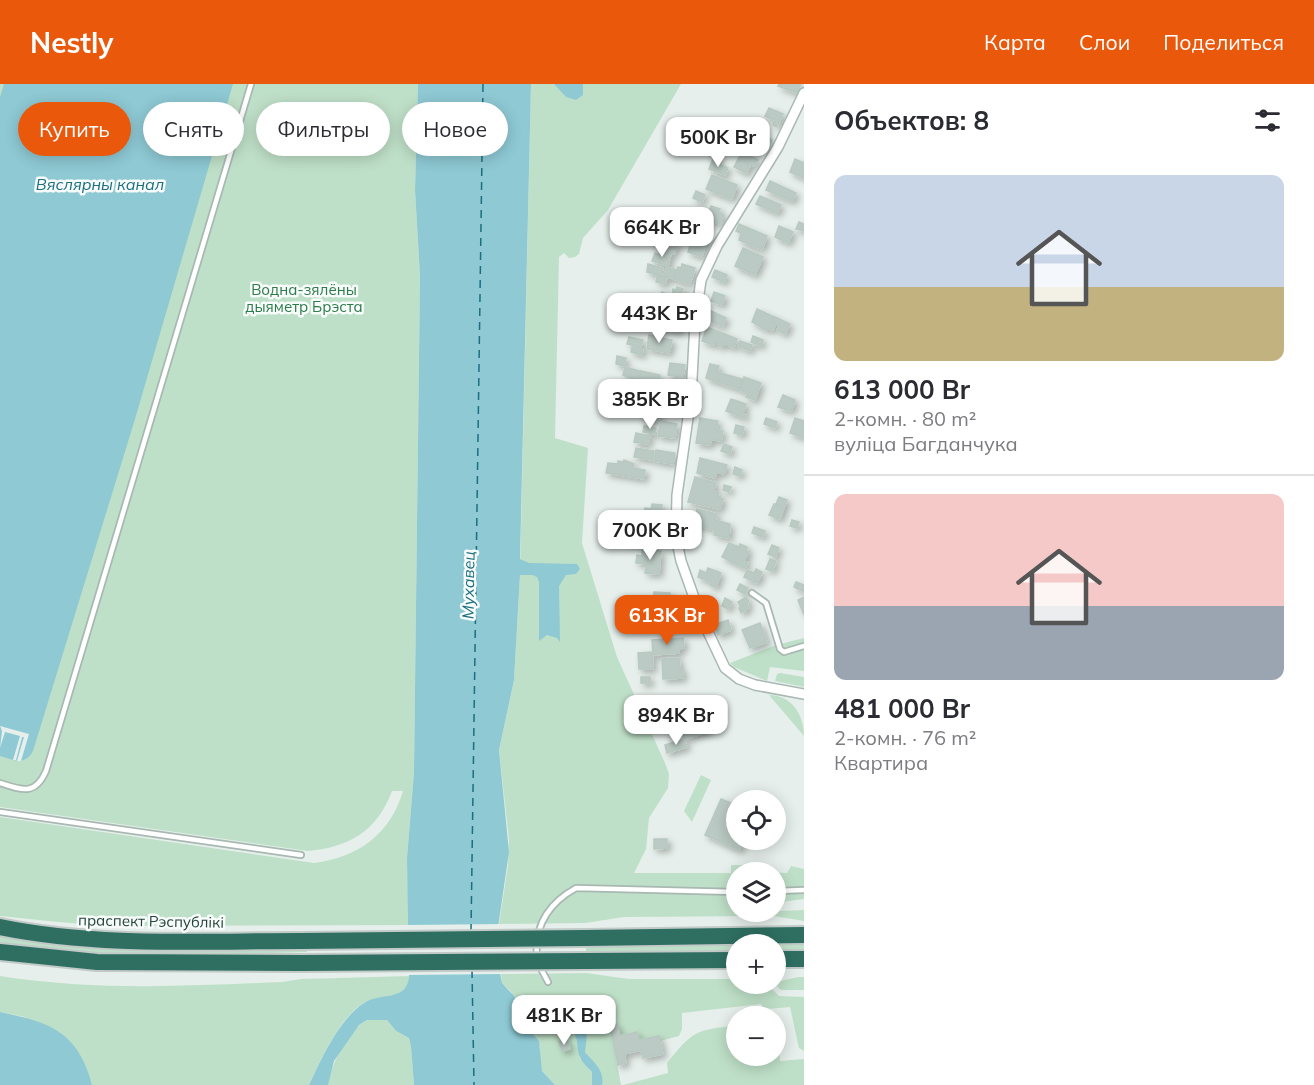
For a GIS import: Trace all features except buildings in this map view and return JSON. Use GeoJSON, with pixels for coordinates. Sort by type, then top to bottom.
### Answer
{"type":"FeatureCollection","features":[{"type":"Feature","properties":{"kind":"highway","name":"праспект Рэспублікі"},"geometry":{"type":"LineString","coordinates":[[0,927],[87,939],[301,941],[803,935]]}},
{"type":"Feature","properties":{"kind":"highway"},"geometry":{"type":"LineString","coordinates":[[0,952],[97,962],[726,960]]}},
{"type":"Feature","properties":{"kind":"highway"},"geometry":{"type":"LineString","coordinates":[[786,959],[803,959]]}},
{"type":"Feature","properties":{"kind":"street"},"geometry":{"type":"LineString","coordinates":[[803,697],[755,685],[725,668],[700,617],[681,561],[676,537],[677,495],[691,397],[695,322],[701,280],[717,246],[778,147],[804,93]]}},
{"type":"Feature","properties":{"kind":"lane"},"geometry":{"type":"LineString","coordinates":[[0,783],[20,789],[30,789],[40,783],[46,771],[251,84]]}},
{"type":"Feature","properties":{"kind":"lane"},"geometry":{"type":"LineString","coordinates":[[752,592],[766,603],[780,649],[784,652],[804,646]]}},
{"type":"Feature","properties":{"kind":"lane"},"geometry":{"type":"LineString","coordinates":[[0,812],[301,855]]}},
{"type":"Feature","properties":{"kind":"lane"},"geometry":{"type":"LineString","coordinates":[[548,982],[539,967],[537,956],[536,943],[539,928],[554,902],[576,888],[726,892]]}},
{"type":"Feature","properties":{"kind":"lane"},"geometry":{"type":"LineString","coordinates":[[786,891],[804,890]]}},
{"type":"Feature","properties":{"kind":"green space","name":"Водна-зялёны дыяметр Брэста"},"geometry":{"type":"Polygon","coordinates":[[[0,84],[418,84],[417,102],[402,102],[402,156],[416,156],[415,190],[420,276],[414,772],[407,858],[409,925],[111,926],[0,916],[0,817],[314,863],[345,855],[370,841],[390,820],[403,791],[392,791],[386,805],[370,827],[349,841],[337,846],[308,851],[0,807],[0,84]]]}},
{"type":"Feature","properties":{"kind":"green space"},"geometry":{"type":"Polygon","coordinates":[[[531,84],[681,84],[608,210],[583,238],[579,254],[569,258],[564,253],[559,257],[555,438],[588,448],[582,543],[617,657],[669,774],[668,788],[649,818],[646,849],[634,873],[726,873],[726,916],[624,917],[585,923],[499,924],[508,865],[509,840],[499,750],[514,680],[520,575],[531,84]]]}},
{"type":"Feature","properties":{"kind":"green space"},"geometry":{"type":"Polygon","coordinates":[[[804,638],[804,671],[770,667],[767,681],[734,667],[730,663],[776,645],[804,638]]]}},
{"type":"Feature","properties":{"kind":"green space"},"geometry":{"type":"Polygon","coordinates":[[[777,674],[804,677],[804,687],[775,681],[777,674]]]}},
{"type":"Feature","properties":{"kind":"green space"},"geometry":{"type":"Polygon","coordinates":[[[769,695],[784,698],[795,707],[802,720],[804,736],[769,695]]]}},
{"type":"Feature","properties":{"kind":"green space"},"geometry":{"type":"Polygon","coordinates":[[[701,775],[711,780],[692,822],[684,811],[701,775]]]}},
{"type":"Feature","properties":{"kind":"green space"},"geometry":{"type":"Polygon","coordinates":[[[791,866],[804,869],[804,899],[786,901],[786,873],[791,866]]]}},
{"type":"Feature","properties":{"kind":"green space"},"geometry":{"type":"Polygon","coordinates":[[[804,910],[804,921],[786,918],[786,911],[804,910]]]}},
{"type":"Feature","properties":{"kind":"green space"},"geometry":{"type":"Polygon","coordinates":[[[0,936],[115,947],[307,946],[307,952],[153,955],[76,952],[0,942],[0,936]]]}},
{"type":"Feature","properties":{"kind":"green space"},"geometry":{"type":"Polygon","coordinates":[[[786,945],[804,945],[804,951],[786,952],[786,945]]]}},
{"type":"Feature","properties":{"kind":"green space"},"geometry":{"type":"Polygon","coordinates":[[[586,946],[726,946],[726,952],[586,953],[586,946]]]}},
{"type":"Feature","properties":{"kind":"green space"},"geometry":{"type":"Polygon","coordinates":[[[586,973],[629,979],[726,979],[726,994],[777,994],[804,997],[804,1051],[799,1048],[790,1007],[762,1006],[761,1004],[726,1006],[726,1008],[682,1013],[682,1029],[679,1036],[660,1041],[659,1036],[639,1040],[637,1032],[620,1036],[617,1024],[610,1026],[621,1085],[602,1085],[600,1070],[585,1052],[587,1035],[580,1021],[572,1016],[546,1009],[523,1010],[518,1008],[511,992],[502,983],[501,974],[586,973]]]}},
{"type":"Feature","properties":{"kind":"green space"},"geometry":{"type":"Polygon","coordinates":[[[0,976],[70,984],[141,986],[410,976],[403,990],[398,994],[369,1000],[346,1019],[331,1041],[309,1085],[92,1085],[80,1055],[25,1017],[0,1012],[0,976]]]}},
{"type":"Feature","properties":{"kind":"green space"},"geometry":{"type":"Polygon","coordinates":[[[804,977],[804,990],[786,990],[786,980],[804,977]]]}},
{"type":"Feature","properties":{"kind":"green space"},"geometry":{"type":"Polygon","coordinates":[[[542,1018],[556,1020],[569,1027],[576,1037],[580,1058],[592,1072],[592,1085],[555,1085],[542,1071],[540,1047],[528,1029],[530,1023],[542,1018]]]}},
{"type":"Feature","properties":{"kind":"green space"},"geometry":{"type":"Polygon","coordinates":[[[371,1019],[387,1020],[396,1031],[409,1038],[414,1085],[328,1085],[343,1046],[356,1028],[371,1019]]]}},
{"type":"Feature","properties":{"kind":"green space"},"geometry":{"type":"Polygon","coordinates":[[[726,1027],[726,1066],[786,1066],[786,1060],[804,1059],[804,1085],[623,1085],[668,1073],[667,1063],[689,1038],[712,1029],[726,1027]]]}},
{"type":"Feature","properties":{"kind":"water","name":"Вяслярны канал"},"geometry":{"type":"Polygon","coordinates":[[[4,84],[233,84],[228,102],[143,102],[143,156],[212,156],[135,419],[33,751],[26,759],[18,761],[0,756],[0,97],[4,84]]]}},
{"type":"Feature","properties":{"kind":"water","name":"Мухавец"},"geometry":{"type":"Polygon","coordinates":[[[418,84],[531,84],[520,559],[529,563],[577,564],[580,569],[576,574],[566,575],[559,586],[560,642],[557,638],[547,635],[539,641],[539,582],[537,577],[532,575],[520,575],[514,680],[499,750],[509,852],[495,948],[502,983],[514,996],[518,1008],[523,1010],[546,1009],[576,1018],[587,1035],[585,1052],[600,1071],[602,1085],[592,1085],[592,1072],[581,1059],[573,1032],[563,1023],[543,1019],[530,1023],[528,1029],[539,1041],[542,1071],[555,1085],[414,1085],[409,1038],[396,1031],[387,1020],[367,1020],[359,1025],[334,1061],[328,1085],[309,1085],[332,1040],[355,1010],[370,1000],[397,994],[407,986],[409,978],[407,858],[414,772],[420,276],[415,190],[416,156],[508,156],[508,102],[417,102],[418,84]]]}},
{"type":"Feature","properties":{"kind":"water"},"geometry":{"type":"Polygon","coordinates":[[[554,84],[583,84],[583,95],[576,100],[566,97],[554,84]]]}},
{"type":"Feature","properties":{"kind":"water"},"geometry":{"type":"Polygon","coordinates":[[[656,703],[668,708],[674,720],[672,725],[664,726],[654,715],[652,706],[656,703]]]}},
{"type":"Feature","properties":{"kind":"water"},"geometry":{"type":"Polygon","coordinates":[[[0,1012],[33,1020],[59,1032],[79,1052],[92,1085],[0,1085],[0,1012]]]}},
{"type":"Feature","properties":{"kind":"pier"},"geometry":{"type":"Polygon","coordinates":[[[0,726],[29,734],[21,761],[17,761],[24,737],[22,737],[16,760],[13,760],[20,736],[5,732],[0,748],[2,731],[0,726]]]}},
{"type":"Feature","properties":{"kind":"pier"},"geometry":{"type":"Polygon","coordinates":[[[502,924],[498,948],[504,974],[407,975],[406,925],[502,924]]]}},
{"type":"Feature","properties":{"kind":"ferry route"},"geometry":{"type":"LineString","coordinates":[[471,932],[483,84]]}},
{"type":"Feature","properties":{"kind":"ferry route"},"geometry":{"type":"LineString","coordinates":[[472,970],[474,1085]]}}]}
